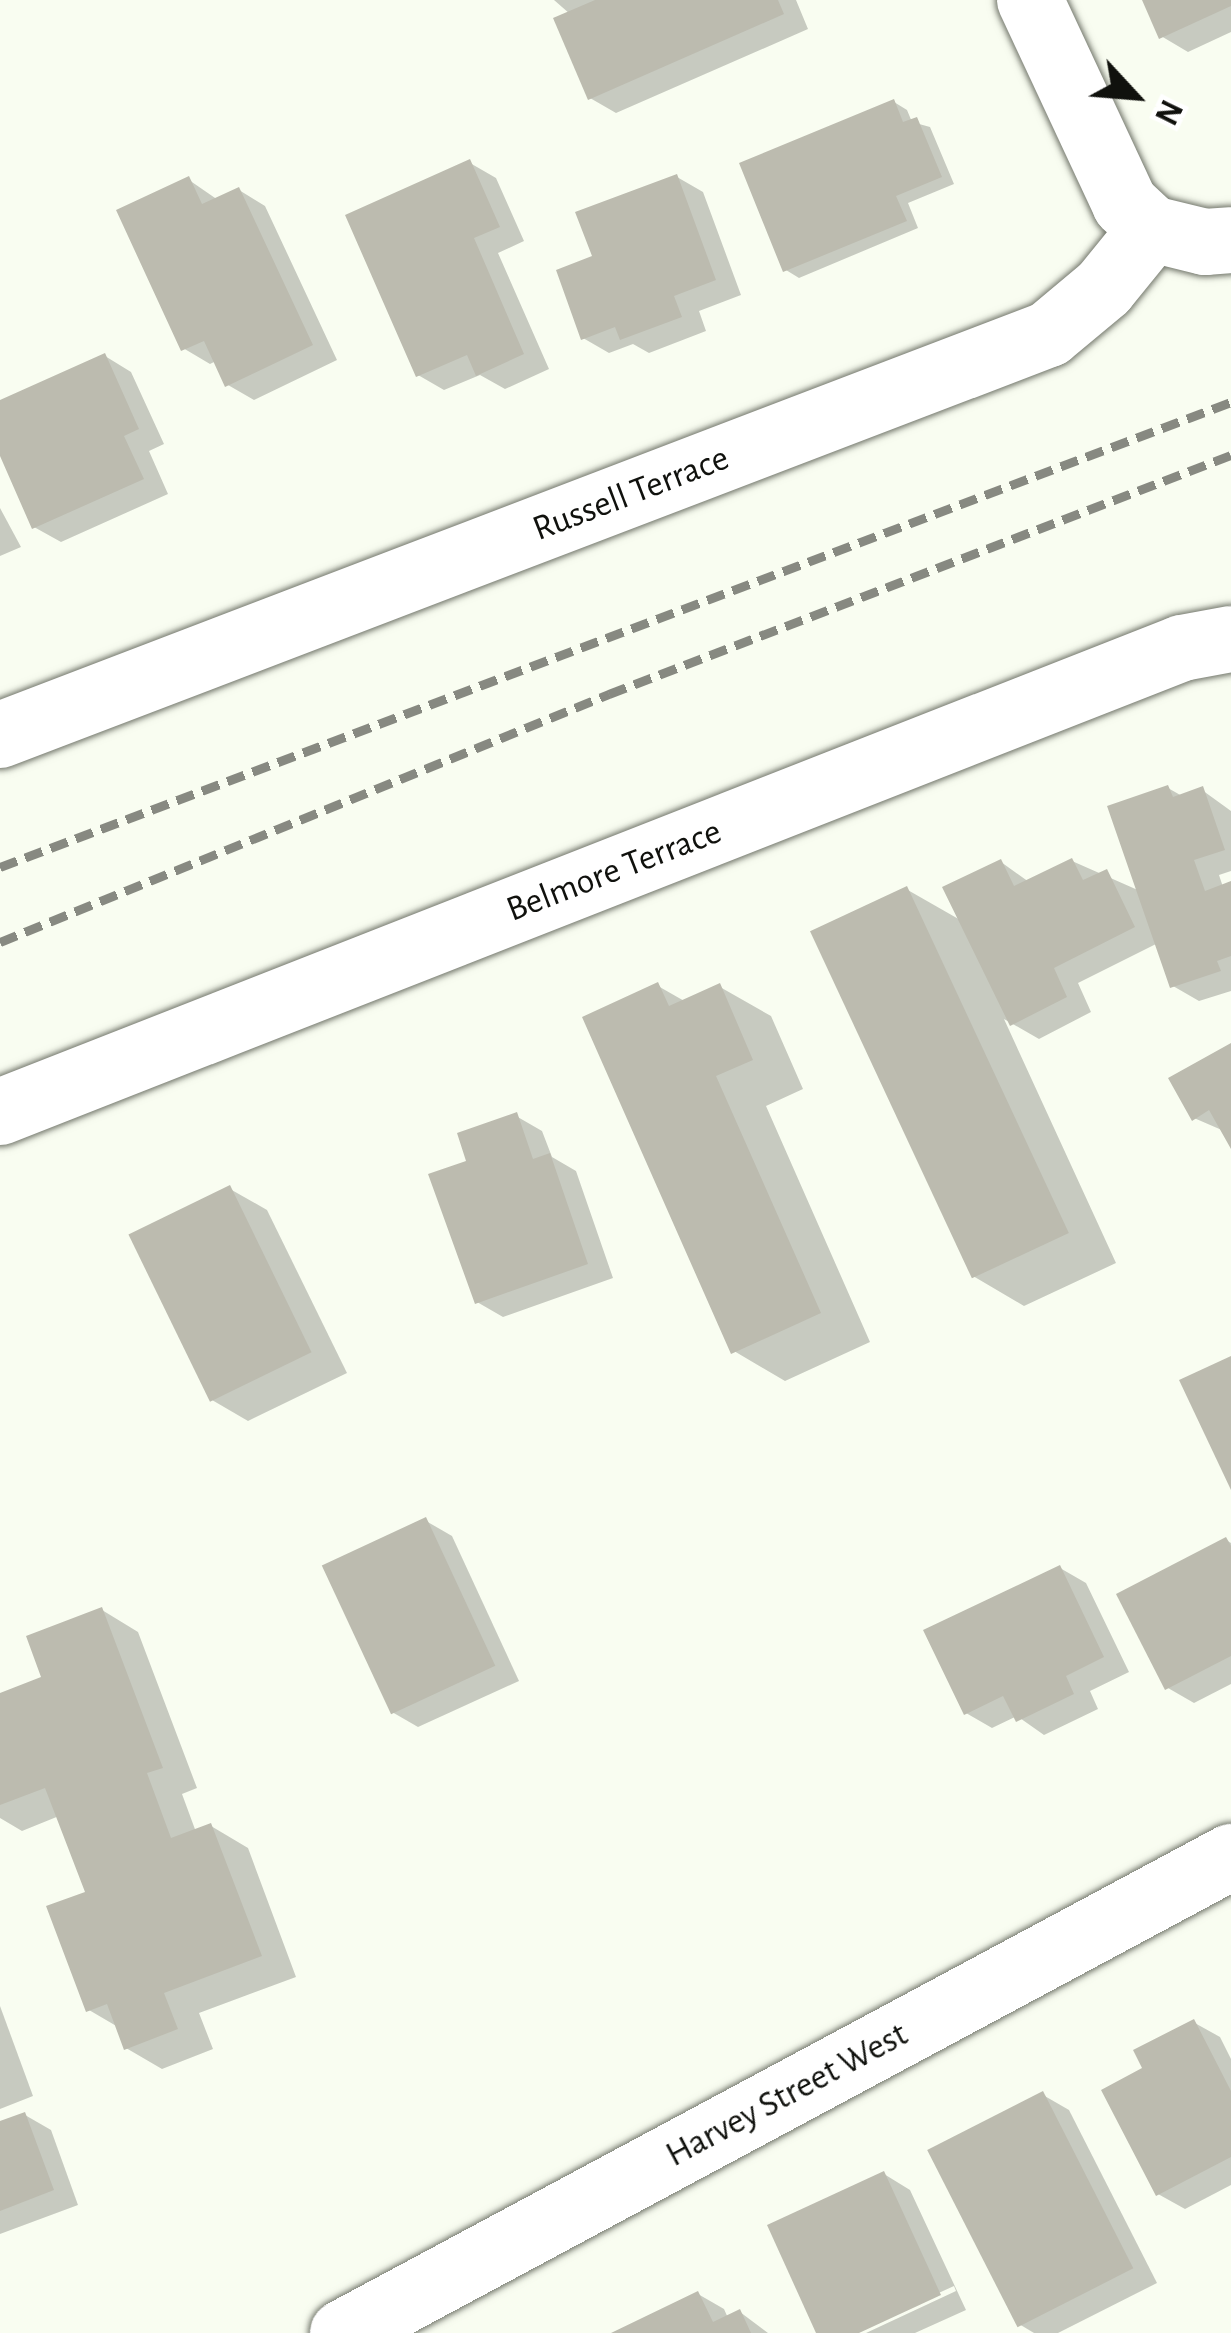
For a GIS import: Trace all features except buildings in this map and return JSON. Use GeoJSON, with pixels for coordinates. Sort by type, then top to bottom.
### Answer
{"type":"FeatureCollection","features":[{"type":"Feature","properties":{"kind":"street"},"geometry":{"type":"LineString","coordinates":[[1030,0],[1125,203],[1152,229],[1205,242],[1231,241]]}},
{"type":"Feature","properties":{"kind":"street","name":"Russell Terrace"},"geometry":{"type":"LineString","coordinates":[[0,735],[1049,334],[1104,288],[1152,229]]}},
{"type":"Feature","properties":{"kind":"street","name":"Belmore Terrace"},"geometry":{"type":"LineString","coordinates":[[0,1112],[1182,648],[1231,639]]}},
{"type":"Feature","properties":{"kind":"street","name":"Harvey Street West"},"geometry":{"type":"LineString","coordinates":[[343,2333],[1231,1857]]}},
{"type":"Feature","properties":{"kind":"railway"},"geometry":{"type":"LineString","coordinates":[[0,867],[1231,402]]}},
{"type":"Feature","properties":{"kind":"railway"},"geometry":{"type":"LineString","coordinates":[[0,942],[609,694],[1231,455]]}}]}
